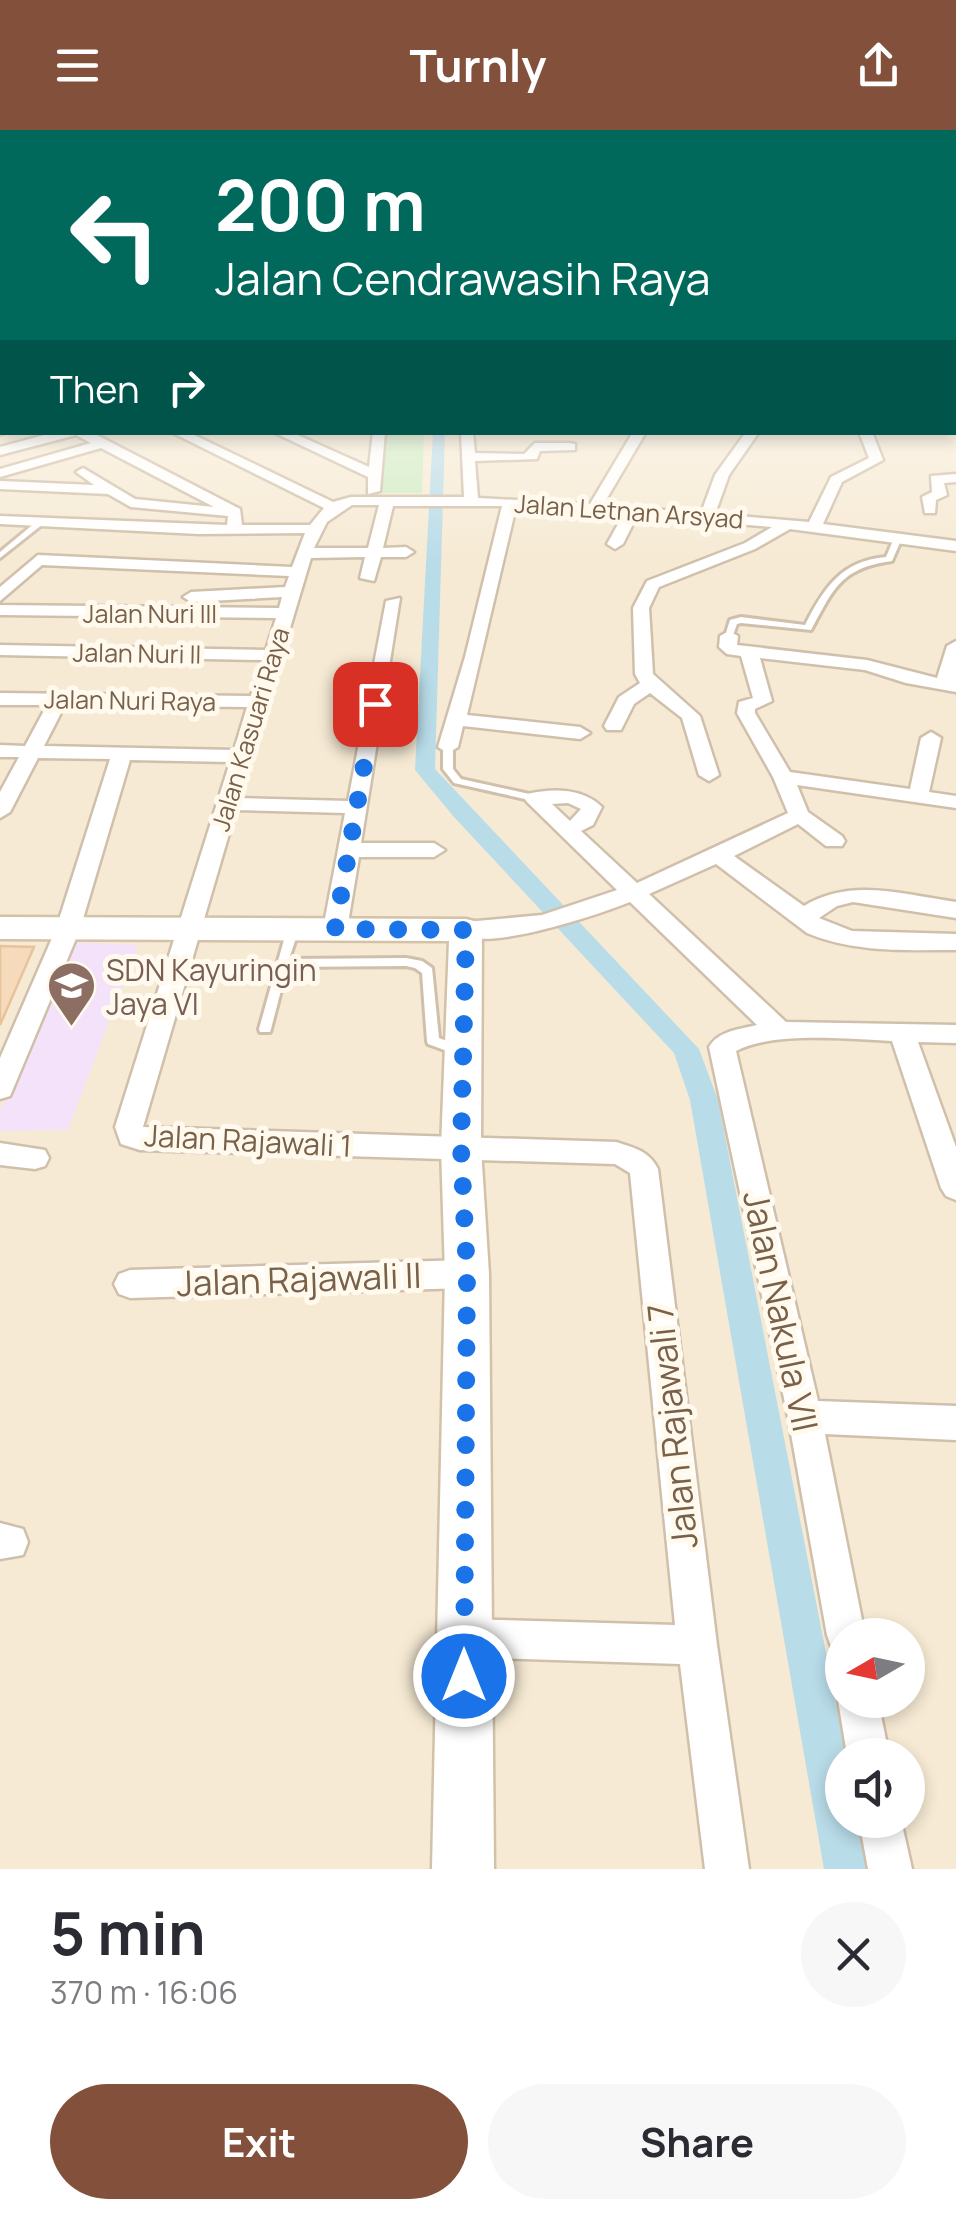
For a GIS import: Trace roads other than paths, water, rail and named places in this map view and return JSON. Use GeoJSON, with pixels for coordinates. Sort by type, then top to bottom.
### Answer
{"type":"FeatureCollection","features":[{"type":"Feature","properties":{"kind":"street"},"geometry":{"type":"LineString","coordinates":[[0,451],[64,435]]}},
{"type":"Feature","properties":{"kind":"street"},"geometry":{"type":"LineString","coordinates":[[82,435],[235,512]]}},
{"type":"Feature","properties":{"kind":"street"},"geometry":{"type":"LineString","coordinates":[[0,520],[312,530],[332,507],[184,435]]}},
{"type":"Feature","properties":{"kind":"street"},"geometry":{"type":"LineString","coordinates":[[368,578],[379,500],[375,475],[378,435]]}},
{"type":"Feature","properties":{"kind":"street"},"geometry":{"type":"LineString","coordinates":[[464,500],[467,435]]}},
{"type":"Feature","properties":{"kind":"street"},"geometry":{"type":"LineString","coordinates":[[594,509],[638,435]]}},
{"type":"Feature","properties":{"kind":"street"},"geometry":{"type":"LineString","coordinates":[[707,517],[722,476],[751,435]]}},
{"type":"Feature","properties":{"kind":"street"},"geometry":{"type":"LineString","coordinates":[[814,527],[836,480],[876,460],[866,435]]}},
{"type":"Feature","properties":{"kind":"street"},"geometry":{"type":"LineString","coordinates":[[314,440],[375,475]]}},
{"type":"Feature","properties":{"kind":"street"},"geometry":{"type":"LineString","coordinates":[[468,457],[524,458],[534,453],[536,440],[570,446]]}},
{"type":"Feature","properties":{"kind":"street"},"geometry":{"type":"LineString","coordinates":[[0,473],[101,444]]}},
{"type":"Feature","properties":{"kind":"street"},"geometry":{"type":"LineString","coordinates":[[30,487],[129,459]]}},
{"type":"Feature","properties":{"kind":"street"},"geometry":{"type":"LineString","coordinates":[[98,468],[107,490]]}},
{"type":"Feature","properties":{"kind":"street"},"geometry":{"type":"LineString","coordinates":[[930,510],[929,497],[940,495],[937,478],[956,478]]}},
{"type":"Feature","properties":{"kind":"street"},"geometry":{"type":"LineString","coordinates":[[0,485],[107,490],[141,505],[235,512]]}},
{"type":"Feature","properties":{"kind":"street"},"geometry":{"type":"LineString","coordinates":[[0,499],[65,503]]}},
{"type":"Feature","properties":{"kind":"street","name":"Jalan Letnan Arsyad"},"geometry":{"type":"LineString","coordinates":[[332,507],[379,500],[510,502],[788,524],[956,546]]}},
{"type":"Feature","properties":{"kind":"street"},"geometry":{"type":"LineString","coordinates":[[448,747],[510,502]]}},
{"type":"Feature","properties":{"kind":"street"},"geometry":{"type":"LineString","coordinates":[[234,530],[235,512]]}},
{"type":"Feature","properties":{"kind":"street"},"geometry":{"type":"LineString","coordinates":[[615,544],[630,512]]}},
{"type":"Feature","properties":{"kind":"street"},"geometry":{"type":"LineString","coordinates":[[709,775],[691,716],[650,685],[644,674],[641,608],[649,586],[750,546],[788,524]]}},
{"type":"Feature","properties":{"kind":"street","name":"Jalan Kasuari Raya"},"geometry":{"type":"LineString","coordinates":[[189,928],[312,530]]}},
{"type":"Feature","properties":{"kind":"street"},"geometry":{"type":"LineString","coordinates":[[0,596],[38,560],[301,563],[371,552],[406,552]]}},
{"type":"Feature","properties":{"kind":"street"},"geometry":{"type":"LineString","coordinates":[[120,601],[291,592]]}},
{"type":"Feature","properties":{"kind":"street"},"geometry":{"type":"LineString","coordinates":[[335,929],[394,601]]}},
{"type":"Feature","properties":{"kind":"street","name":"Jalan Nuri III"},"geometry":{"type":"LineString","coordinates":[[8,615],[284,613]]}},
{"type":"Feature","properties":{"kind":"street"},"geometry":{"type":"LineString","coordinates":[[729,636],[730,649],[867,665],[906,678],[950,686],[956,646]]}},
{"type":"Feature","properties":{"kind":"street","name":"Jalan Nuri II"},"geometry":{"type":"LineString","coordinates":[[0,650],[274,655]]}},
{"type":"Feature","properties":{"kind":"street"},"geometry":{"type":"LineString","coordinates":[[749,652],[762,703],[746,706],[746,712],[783,777],[799,815],[834,841]]}},
{"type":"Feature","properties":{"kind":"street"},"geometry":{"type":"LineString","coordinates":[[614,726],[626,700],[650,685]]}},
{"type":"Feature","properties":{"kind":"street","name":"Jalan Nuri Raya"},"geometry":{"type":"LineString","coordinates":[[0,699],[260,702]]}},
{"type":"Feature","properties":{"kind":"street"},"geometry":{"type":"LineString","coordinates":[[0,812],[58,699]]}},
{"type":"Feature","properties":{"kind":"street"},"geometry":{"type":"LineString","coordinates":[[456,720],[580,733]]}},
{"type":"Feature","properties":{"kind":"street"},"geometry":{"type":"LineString","coordinates":[[918,797],[931,738]]}},
{"type":"Feature","properties":{"kind":"street"},"geometry":{"type":"LineString","coordinates":[[0,752],[243,756]]}},
{"type":"Feature","properties":{"kind":"street"},"geometry":{"type":"LineString","coordinates":[[0,1089],[68,930],[122,753]]}},
{"type":"Feature","properties":{"kind":"street"},"geometry":{"type":"LineString","coordinates":[[783,777],[956,802]]}},
{"type":"Feature","properties":{"kind":"street"},"geometry":{"type":"LineString","coordinates":[[534,798],[572,797],[592,807],[586,821],[567,830]]}},
{"type":"Feature","properties":{"kind":"street"},"geometry":{"type":"LineString","coordinates":[[534,798],[778,1030],[956,1034]]}},
{"type":"Feature","properties":{"kind":"street"},"geometry":{"type":"LineString","coordinates":[[229,804],[356,807]]}},
{"type":"Feature","properties":{"kind":"street"},"geometry":{"type":"LineString","coordinates":[[0,928],[466,930],[539,924],[633,893],[719,856],[799,815]]}},
{"type":"Feature","properties":{"kind":"street"},"geometry":{"type":"LineString","coordinates":[[348,850],[434,850]]}},
{"type":"Feature","properties":{"kind":"street"},"geometry":{"type":"LineString","coordinates":[[719,856],[804,917],[810,926],[829,935],[956,942]]}},
{"type":"Feature","properties":{"kind":"street"},"geometry":{"type":"LineString","coordinates":[[804,917],[829,900],[853,895],[956,910]]}},
{"type":"Feature","properties":{"kind":"street","name":"Jalan Rajawali 1"},"geometry":{"type":"LineString","coordinates":[[189,928],[129,1128],[131,1136],[461,1148]]}},
{"type":"Feature","properties":{"kind":"street"},"geometry":{"type":"LineString","coordinates":[[463,1869],[467,1274],[461,1148],[466,930]]}},
{"type":"Feature","properties":{"kind":"street","name":"Jalan Nakula VII"},"geometry":{"type":"LineString","coordinates":[[778,1030],[730,1040],[722,1047],[805,1417],[843,1618]]}},
{"type":"Feature","properties":{"kind":"street"},"geometry":{"type":"LineString","coordinates":[[902,1032],[956,1188]]}},
{"type":"Feature","properties":{"kind":"street","name":"Jalan Rajawali 7"},"geometry":{"type":"LineString","coordinates":[[461,1148],[616,1153],[636,1160],[644,1169],[697,1645],[727,1869]]}},
{"type":"Feature","properties":{"kind":"street"},"geometry":{"type":"LineString","coordinates":[[0,1154],[35,1158]]}},
{"type":"Feature","properties":{"kind":"street","name":"Jalan Rajawali II"},"geometry":{"type":"LineString","coordinates":[[130,1284],[467,1274]]}},
{"type":"Feature","properties":{"kind":"street"},"geometry":{"type":"LineString","coordinates":[[805,1417],[956,1423]]}},
{"type":"Feature","properties":{"kind":"street"},"geometry":{"type":"LineString","coordinates":[[464,1638],[697,1645]]}},
{"type":"Feature","properties":{"kind":"street"},"geometry":{"type":"LineString","coordinates":[[884,1838],[890,1869]]}},
{"type":"Feature","properties":{"kind":"lane"},"geometry":{"type":"LineString","coordinates":[[0,556],[39,524]]}},
{"type":"Feature","properties":{"kind":"lane"},"geometry":{"type":"LineString","coordinates":[[729,636],[732,622],[741,620],[808,628],[832,586],[866,559],[889,559],[898,538]]}},
{"type":"Feature","properties":{"kind":"lane"},"geometry":{"type":"LineString","coordinates":[[448,747],[448,769],[458,782],[534,798]]}},
{"type":"Feature","properties":{"kind":"lane"},"geometry":{"type":"LineString","coordinates":[[265,1030],[292,928]]}},
{"type":"Feature","properties":{"kind":"lane"},"geometry":{"type":"LineString","coordinates":[[282,963],[418,964],[428,971],[433,1041],[463,1052]]}},
{"type":"Feature","properties":{"kind":"waterway"},"geometry":{"type":"LineString","coordinates":[[439,435],[425,770],[461,813],[686,1049],[704,1100],[846,1869]]}},
{"type":"Feature","properties":{"kind":"place","name":"SDN Kayuringin Jaya VI"},"geometry":{"type":"Point","coordinates":[71,1028]}}]}
